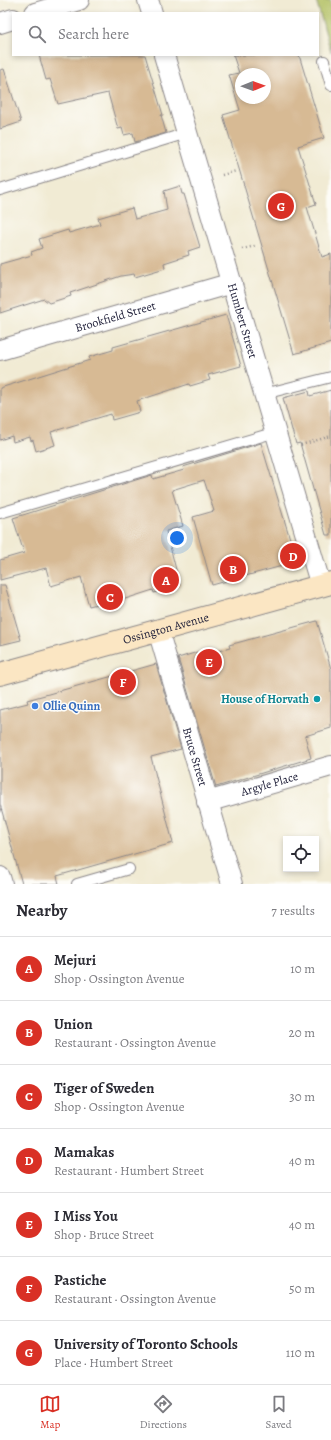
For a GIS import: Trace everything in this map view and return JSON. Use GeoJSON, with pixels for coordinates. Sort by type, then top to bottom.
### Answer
{"type":"FeatureCollection","features":[{"type":"Feature","properties":{"kind":"street"},"geometry":{"type":"LineString","coordinates":[[37,12],[79,0]]}},
{"type":"Feature","properties":{"kind":"street"},"geometry":{"type":"LineString","coordinates":[[148,0],[152,12]]}},
{"type":"Feature","properties":{"kind":"street"},"geometry":{"type":"LineString","coordinates":[[0,23],[12,19]]}},
{"type":"Feature","properties":{"kind":"street","name":"Humbert Street"},"geometry":{"type":"LineString","coordinates":[[164,56],[278,441],[326,584]]}},
{"type":"Feature","properties":{"kind":"street","name":"Brookfield Street"},"geometry":{"type":"LineString","coordinates":[[0,350],[232,283]]}},
{"type":"Feature","properties":{"kind":"street","name":"Ossington Avenue"},"geometry":{"type":"LineString","coordinates":[[0,674],[326,584]]}},
{"type":"Feature","properties":{"kind":"street","name":"Bruce Street"},"geometry":{"type":"LineString","coordinates":[[158,630],[232,884]]}},
{"type":"Feature","properties":{"kind":"street","name":"Argyle Place"},"geometry":{"type":"LineString","coordinates":[[207,802],[331,766]]}},
{"type":"Feature","properties":{"kind":"street"},"geometry":{"type":"LineString","coordinates":[[0,878],[2,884]]}},
{"type":"Feature","properties":{"kind":"lane"},"geometry":{"type":"LineString","coordinates":[[324,61],[331,85]]}},
{"type":"Feature","properties":{"kind":"lane"},"geometry":{"type":"LineString","coordinates":[[0,190],[187,133]]}},
{"type":"Feature","properties":{"kind":"lane"},"geometry":{"type":"LineString","coordinates":[[264,394],[331,377]]}},
{"type":"Feature","properties":{"kind":"lane"},"geometry":{"type":"LineString","coordinates":[[0,513],[278,441]]}},
{"type":"Feature","properties":{"kind":"lane"},"geometry":{"type":"LineString","coordinates":[[77,884],[128,869]]}},
{"type":"Feature","properties":{"kind":"path"},"geometry":{"type":"LineString","coordinates":[[217,176],[236,170]]}},
{"type":"Feature","properties":{"kind":"path"},"geometry":{"type":"LineString","coordinates":[[278,441],[331,436]]}},
{"type":"Feature","properties":{"kind":"green space"},"geometry":{"type":"Polygon","coordinates":[[[316,0],[331,0],[331,52],[316,0]]]}},
{"type":"Feature","properties":{"kind":"building"},"geometry":{"type":"Polygon","coordinates":[[[39,56],[145,56],[163,115],[161,115],[166,133],[135,142],[133,133],[124,135],[122,128],[118,129],[108,93],[58,104],[50,79],[46,80],[39,56]]]}},
{"type":"Feature","properties":{"kind":"building"},"geometry":{"type":"Polygon","coordinates":[[[233,56],[299,56],[324,138],[298,146],[316,204],[307,207],[322,257],[331,254],[331,343],[294,354],[223,115],[240,110],[238,104],[271,104],[271,68],[237,68],[233,56]]]}},
{"type":"Feature","properties":{"kind":"building"},"geometry":{"type":"Polygon","coordinates":[[[4,69],[21,122],[0,129],[0,70],[4,69]]]}},
{"type":"Feature","properties":{"kind":"building"},"geometry":{"type":"Polygon","coordinates":[[[235,74],[235,94],[229,75],[235,74]]]}},
{"type":"Feature","properties":{"kind":"building"},"geometry":{"type":"Polygon","coordinates":[[[180,186],[182,194],[184,194],[200,247],[188,251],[189,255],[164,263],[165,268],[135,277],[134,274],[121,276],[70,293],[71,296],[49,303],[44,299],[0,313],[0,264],[32,255],[31,252],[42,248],[39,239],[68,230],[69,233],[100,224],[98,218],[132,208],[135,219],[167,210],[164,191],[180,186]]]}},
{"type":"Feature","properties":{"kind":"building"},"geometry":{"type":"Polygon","coordinates":[[[226,315],[241,366],[208,375],[210,380],[190,386],[189,384],[137,401],[140,412],[112,420],[111,414],[51,432],[55,445],[36,451],[33,440],[31,441],[30,437],[13,442],[12,436],[0,440],[0,388],[90,360],[89,357],[113,350],[113,347],[226,315]]]}},
{"type":"Feature","properties":{"kind":"building"},"geometry":{"type":"Polygon","coordinates":[[[331,390],[331,535],[326,535],[300,443],[296,444],[283,398],[309,391],[310,396],[331,390]]]}},
{"type":"Feature","properties":{"kind":"building"},"geometry":{"type":"Polygon","coordinates":[[[261,443],[297,562],[212,585],[193,517],[214,511],[204,480],[172,490],[183,526],[166,531],[180,585],[154,593],[153,590],[122,600],[121,598],[89,606],[81,577],[51,586],[46,568],[0,580],[0,560],[24,553],[13,518],[152,475],[153,479],[184,470],[183,467],[261,443]]]}},
{"type":"Feature","properties":{"kind":"building"},"geometry":{"type":"Polygon","coordinates":[[[0,585],[5,585],[21,640],[0,645],[0,585]]]}},
{"type":"Feature","properties":{"kind":"building"},"geometry":{"type":"Polygon","coordinates":[[[317,621],[331,669],[331,728],[305,736],[311,758],[216,787],[178,658],[198,652],[199,656],[230,648],[229,645],[317,621]]]}},
{"type":"Feature","properties":{"kind":"building"},"geometry":{"type":"Polygon","coordinates":[[[156,664],[181,749],[151,757],[173,843],[57,876],[59,884],[22,884],[0,804],[0,710],[28,703],[27,700],[156,664]]]}},
{"type":"Feature","properties":{"kind":"place","name":"University of Toronto Schools"},"geometry":{"type":"Point","coordinates":[281,206]}},
{"type":"Feature","properties":{"kind":"place","name":"Mamakas"},"geometry":{"type":"Point","coordinates":[293,556]}},
{"type":"Feature","properties":{"kind":"place","name":"Union"},"geometry":{"type":"Point","coordinates":[233,569]}},
{"type":"Feature","properties":{"kind":"place","name":"Mejuri"},"geometry":{"type":"Point","coordinates":[166,580]}},
{"type":"Feature","properties":{"kind":"place","name":"Tiger of Sweden"},"geometry":{"type":"Point","coordinates":[110,597]}},
{"type":"Feature","properties":{"kind":"place","name":"I Miss You"},"geometry":{"type":"Point","coordinates":[209,662]}},
{"type":"Feature","properties":{"kind":"place","name":"Pastiche"},"geometry":{"type":"Point","coordinates":[123,682]}},
{"type":"Feature","properties":{"kind":"place","name":"House of Horvath"},"geometry":{"type":"Point","coordinates":[317,699]}},
{"type":"Feature","properties":{"kind":"place","name":"Ollie Quinn"},"geometry":{"type":"Point","coordinates":[35,706]}}]}
